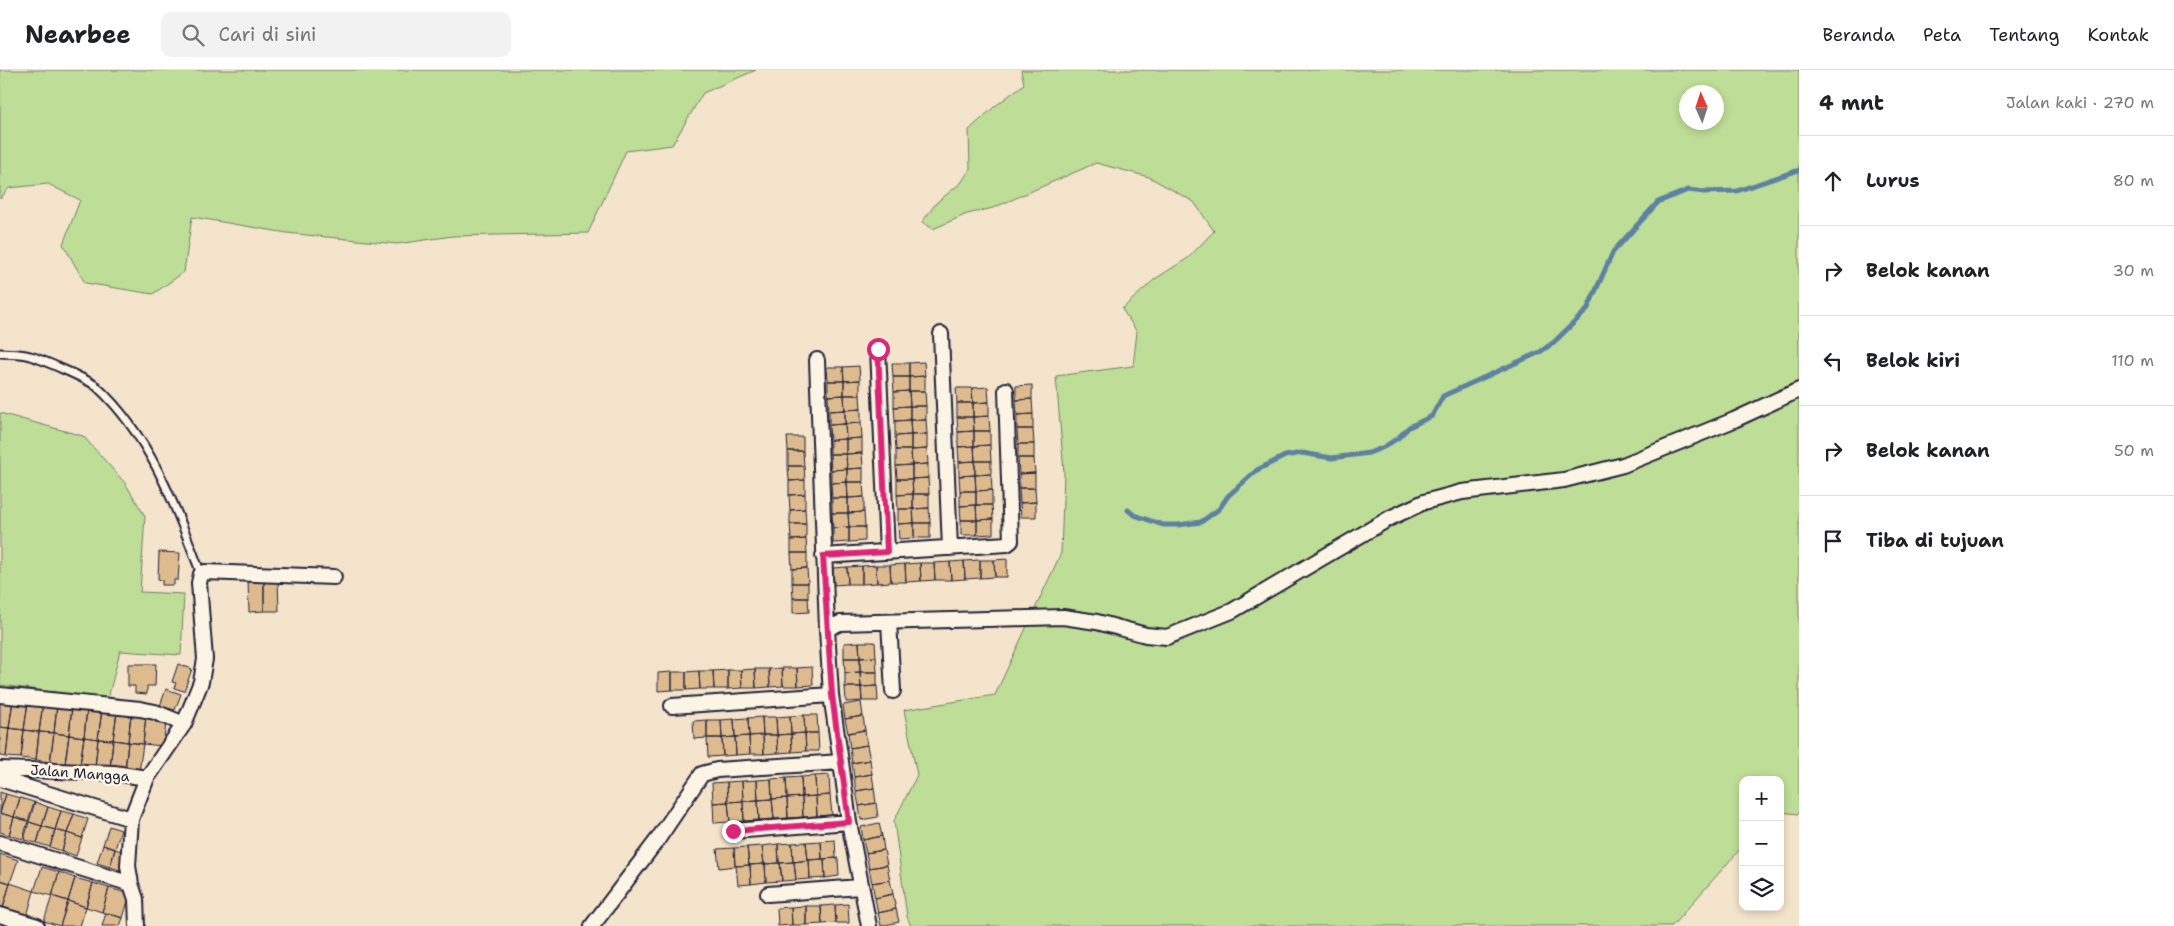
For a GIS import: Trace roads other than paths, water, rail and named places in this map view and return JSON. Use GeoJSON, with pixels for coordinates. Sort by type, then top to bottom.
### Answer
{"type":"FeatureCollection","features":[{"type":"Feature","properties":{"kind":"street"},"geometry":{"type":"LineString","coordinates":[[941,334],[950,548]]}},
{"type":"Feature","properties":{"kind":"street"},"geometry":{"type":"LineString","coordinates":[[878,349],[887,552]]}},
{"type":"Feature","properties":{"kind":"street"},"geometry":{"type":"LineString","coordinates":[[817,360],[823,556],[832,695],[849,822],[869,926]]}},
{"type":"Feature","properties":{"kind":"street"},"geometry":{"type":"LineString","coordinates":[[823,556],[1007,544],[1011,541],[1006,390]]}},
{"type":"Feature","properties":{"kind":"street"},"geometry":{"type":"LineString","coordinates":[[827,629],[840,623],[1063,616],[1096,622],[1146,636],[1167,637],[1232,611],[1390,518],[1424,502],[1462,492],[1564,480],[1623,466],[1734,420],[1799,390]]}},
{"type":"Feature","properties":{"kind":"street"},"geometry":{"type":"LineString","coordinates":[[147,778],[184,724],[201,682],[205,659],[199,583],[201,574],[205,572],[334,577]]}},
{"type":"Feature","properties":{"kind":"street"},"geometry":{"type":"LineString","coordinates":[[889,622],[893,691]]}},
{"type":"Feature","properties":{"kind":"street"},"geometry":{"type":"LineString","coordinates":[[0,695],[140,709],[155,712],[184,724]]}},
{"type":"Feature","properties":{"kind":"street"},"geometry":{"type":"LineString","coordinates":[[672,706],[832,695]]}},
{"type":"Feature","properties":{"kind":"street"},"geometry":{"type":"LineString","coordinates":[[592,926],[658,839],[702,774],[717,770],[841,762]]}},
{"type":"Feature","properties":{"kind":"street","name":"Jalan Mangga"},"geometry":{"type":"LineString","coordinates":[[0,769],[114,773],[147,778],[132,819],[128,866],[136,898],[137,926]]}},
{"type":"Feature","properties":{"kind":"street","name":"Jalan Mangga"},"geometry":{"type":"LineString","coordinates":[[0,779],[132,819]]}},
{"type":"Feature","properties":{"kind":"street"},"geometry":{"type":"LineString","coordinates":[[733,831],[849,822]]}},
{"type":"Feature","properties":{"kind":"street"},"geometry":{"type":"LineString","coordinates":[[0,843],[131,884]]}},
{"type":"Feature","properties":{"kind":"street"},"geometry":{"type":"LineString","coordinates":[[768,894],[860,887]]}},
{"type":"Feature","properties":{"kind":"street"},"geometry":{"type":"LineString","coordinates":[[0,915],[37,926]]}},
{"type":"Feature","properties":{"kind":"lane"},"geometry":{"type":"LineString","coordinates":[[0,353],[29,355],[95,384],[128,420],[163,481],[182,522],[201,574]]}},
{"type":"Feature","properties":{"kind":"waterway"},"geometry":{"type":"LineString","coordinates":[[1128,510],[1134,515],[1163,525],[1201,522],[1219,509],[1228,496],[1257,470],[1285,456],[1302,453],[1332,458],[1369,453],[1384,447],[1398,438],[1409,427],[1432,416],[1443,396],[1540,352],[1554,342],[1587,310],[1613,252],[1658,202],[1688,190],[1704,192],[1737,191],[1799,170]]}}]}
